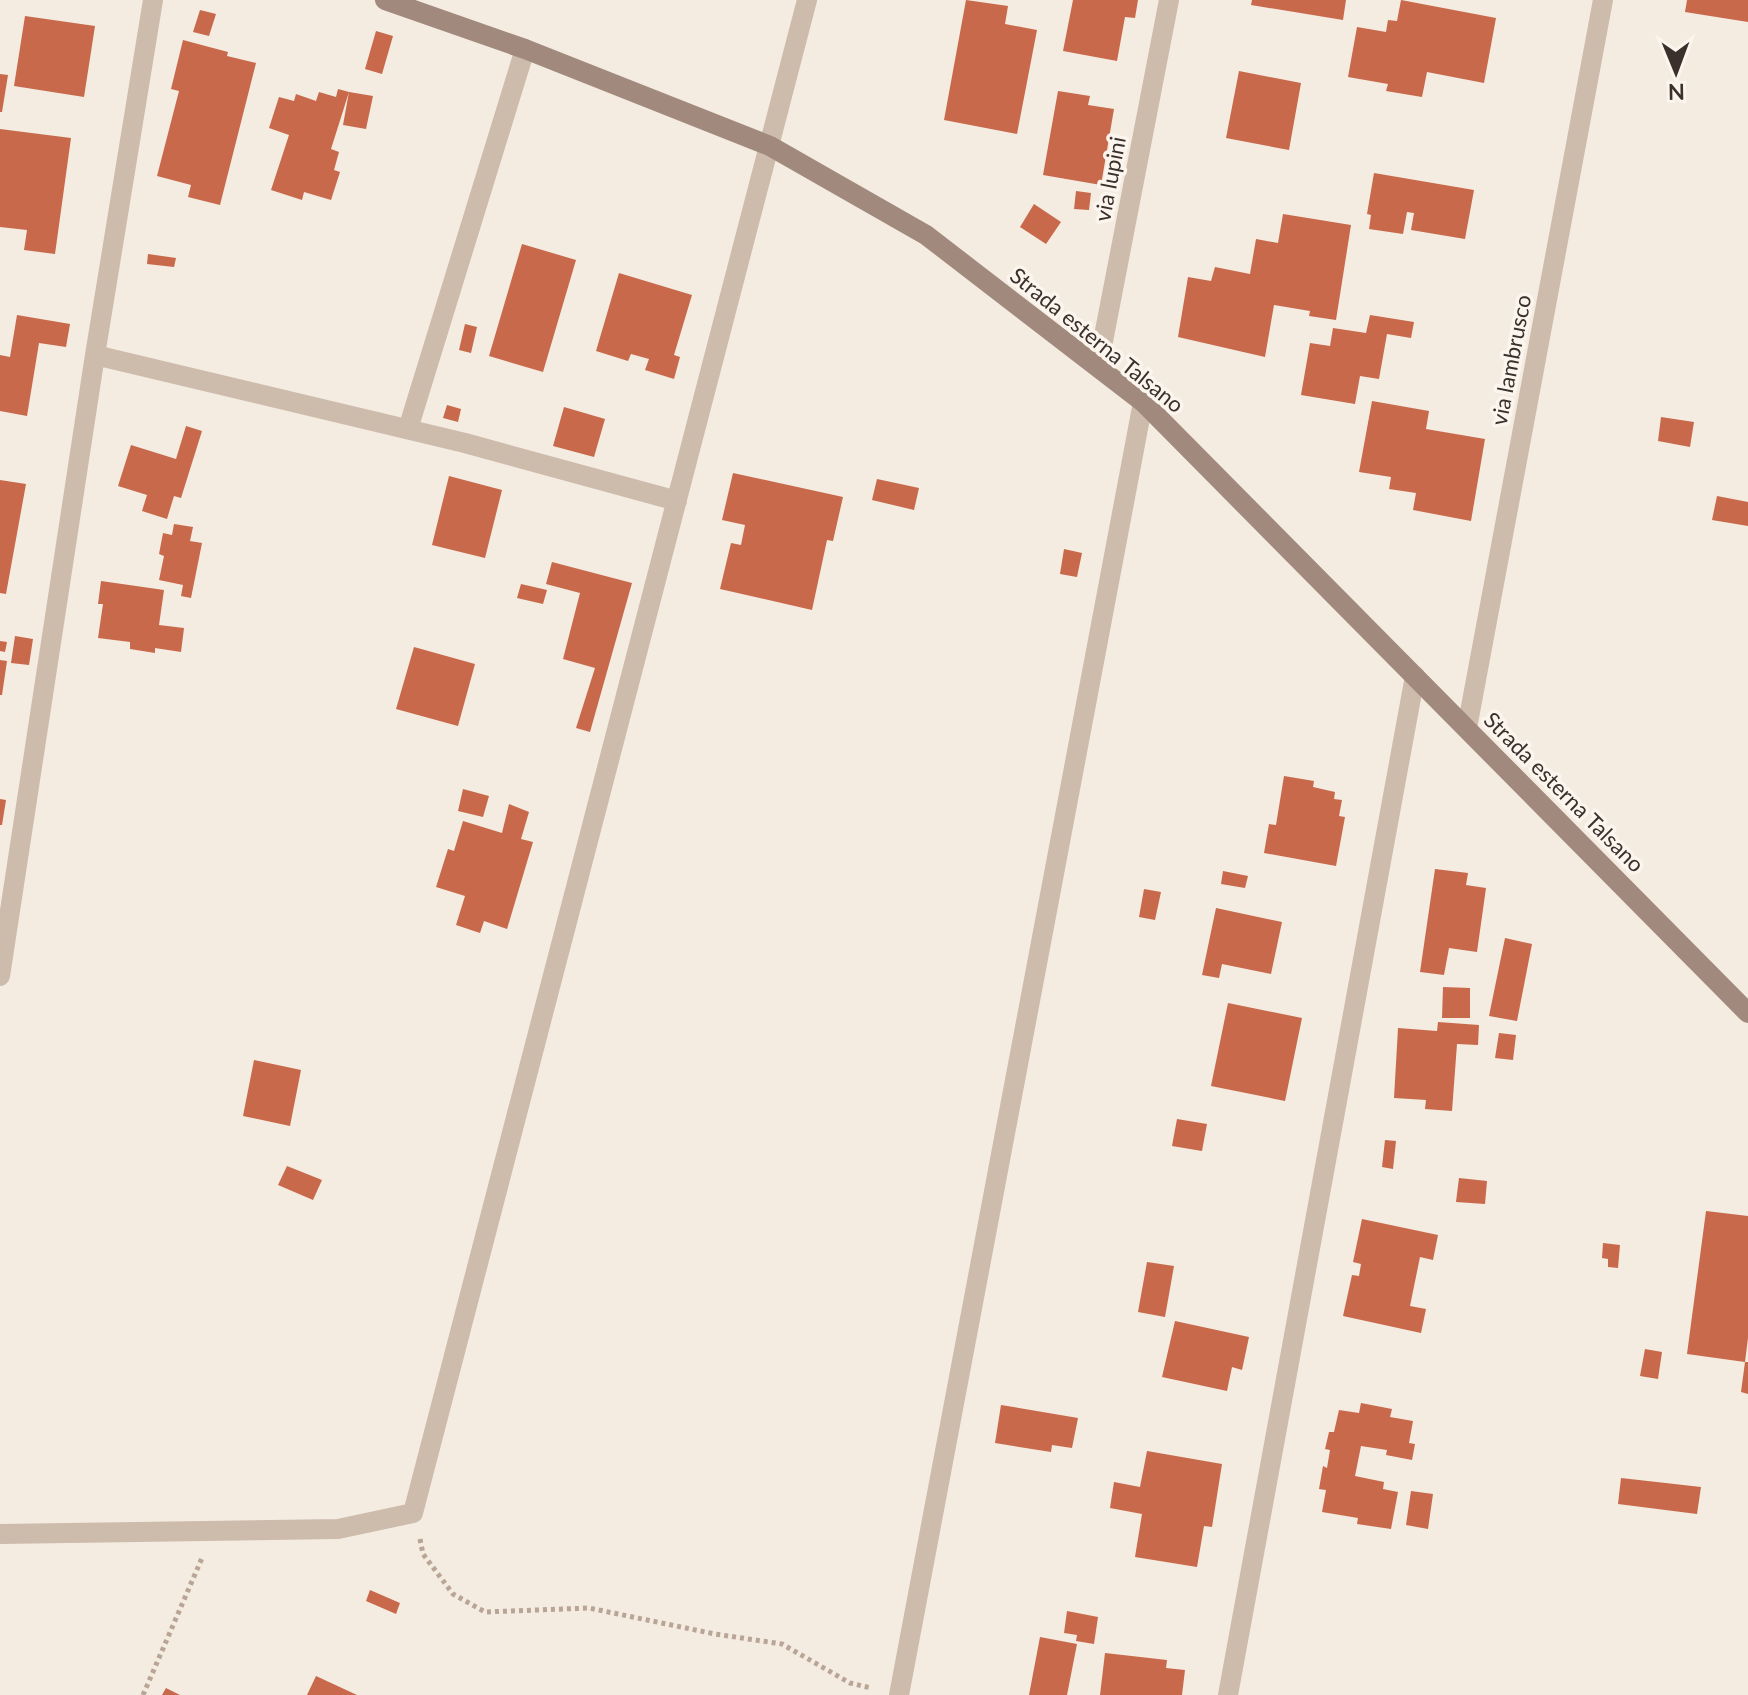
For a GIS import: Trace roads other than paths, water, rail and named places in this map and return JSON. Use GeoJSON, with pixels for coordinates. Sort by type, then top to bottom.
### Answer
{"type":"FeatureCollection","features":[{"type":"Feature","properties":{"kind":"street"},"geometry":{"type":"LineString","coordinates":[[0,976],[153,0]]}},
{"type":"Feature","properties":{"kind":"street","name":"Strada esterna Talsano"},"geometry":{"type":"LineString","coordinates":[[385,0],[525,49],[770,146],[926,235],[1143,402],[1748,1013]]}},
{"type":"Feature","properties":{"kind":"street"},"geometry":{"type":"LineString","coordinates":[[0,1534],[338,1529],[413,1513],[807,0]]}},
{"type":"Feature","properties":{"kind":"street","name":"via lupini"},"geometry":{"type":"LineString","coordinates":[[1098,367],[1169,0]]}},
{"type":"Feature","properties":{"kind":"street","name":"via lambrusco"},"geometry":{"type":"LineString","coordinates":[[1467,728],[1603,0]]}},
{"type":"Feature","properties":{"kind":"street"},"geometry":{"type":"LineString","coordinates":[[408,429],[525,49]]}},
{"type":"Feature","properties":{"kind":"street"},"geometry":{"type":"LineString","coordinates":[[95,355],[408,429],[677,501]]}},
{"type":"Feature","properties":{"kind":"street"},"geometry":{"type":"LineString","coordinates":[[899,1695],[1143,402]]}},
{"type":"Feature","properties":{"kind":"street"},"geometry":{"type":"LineString","coordinates":[[1228,1695],[1415,676]]}}]}
